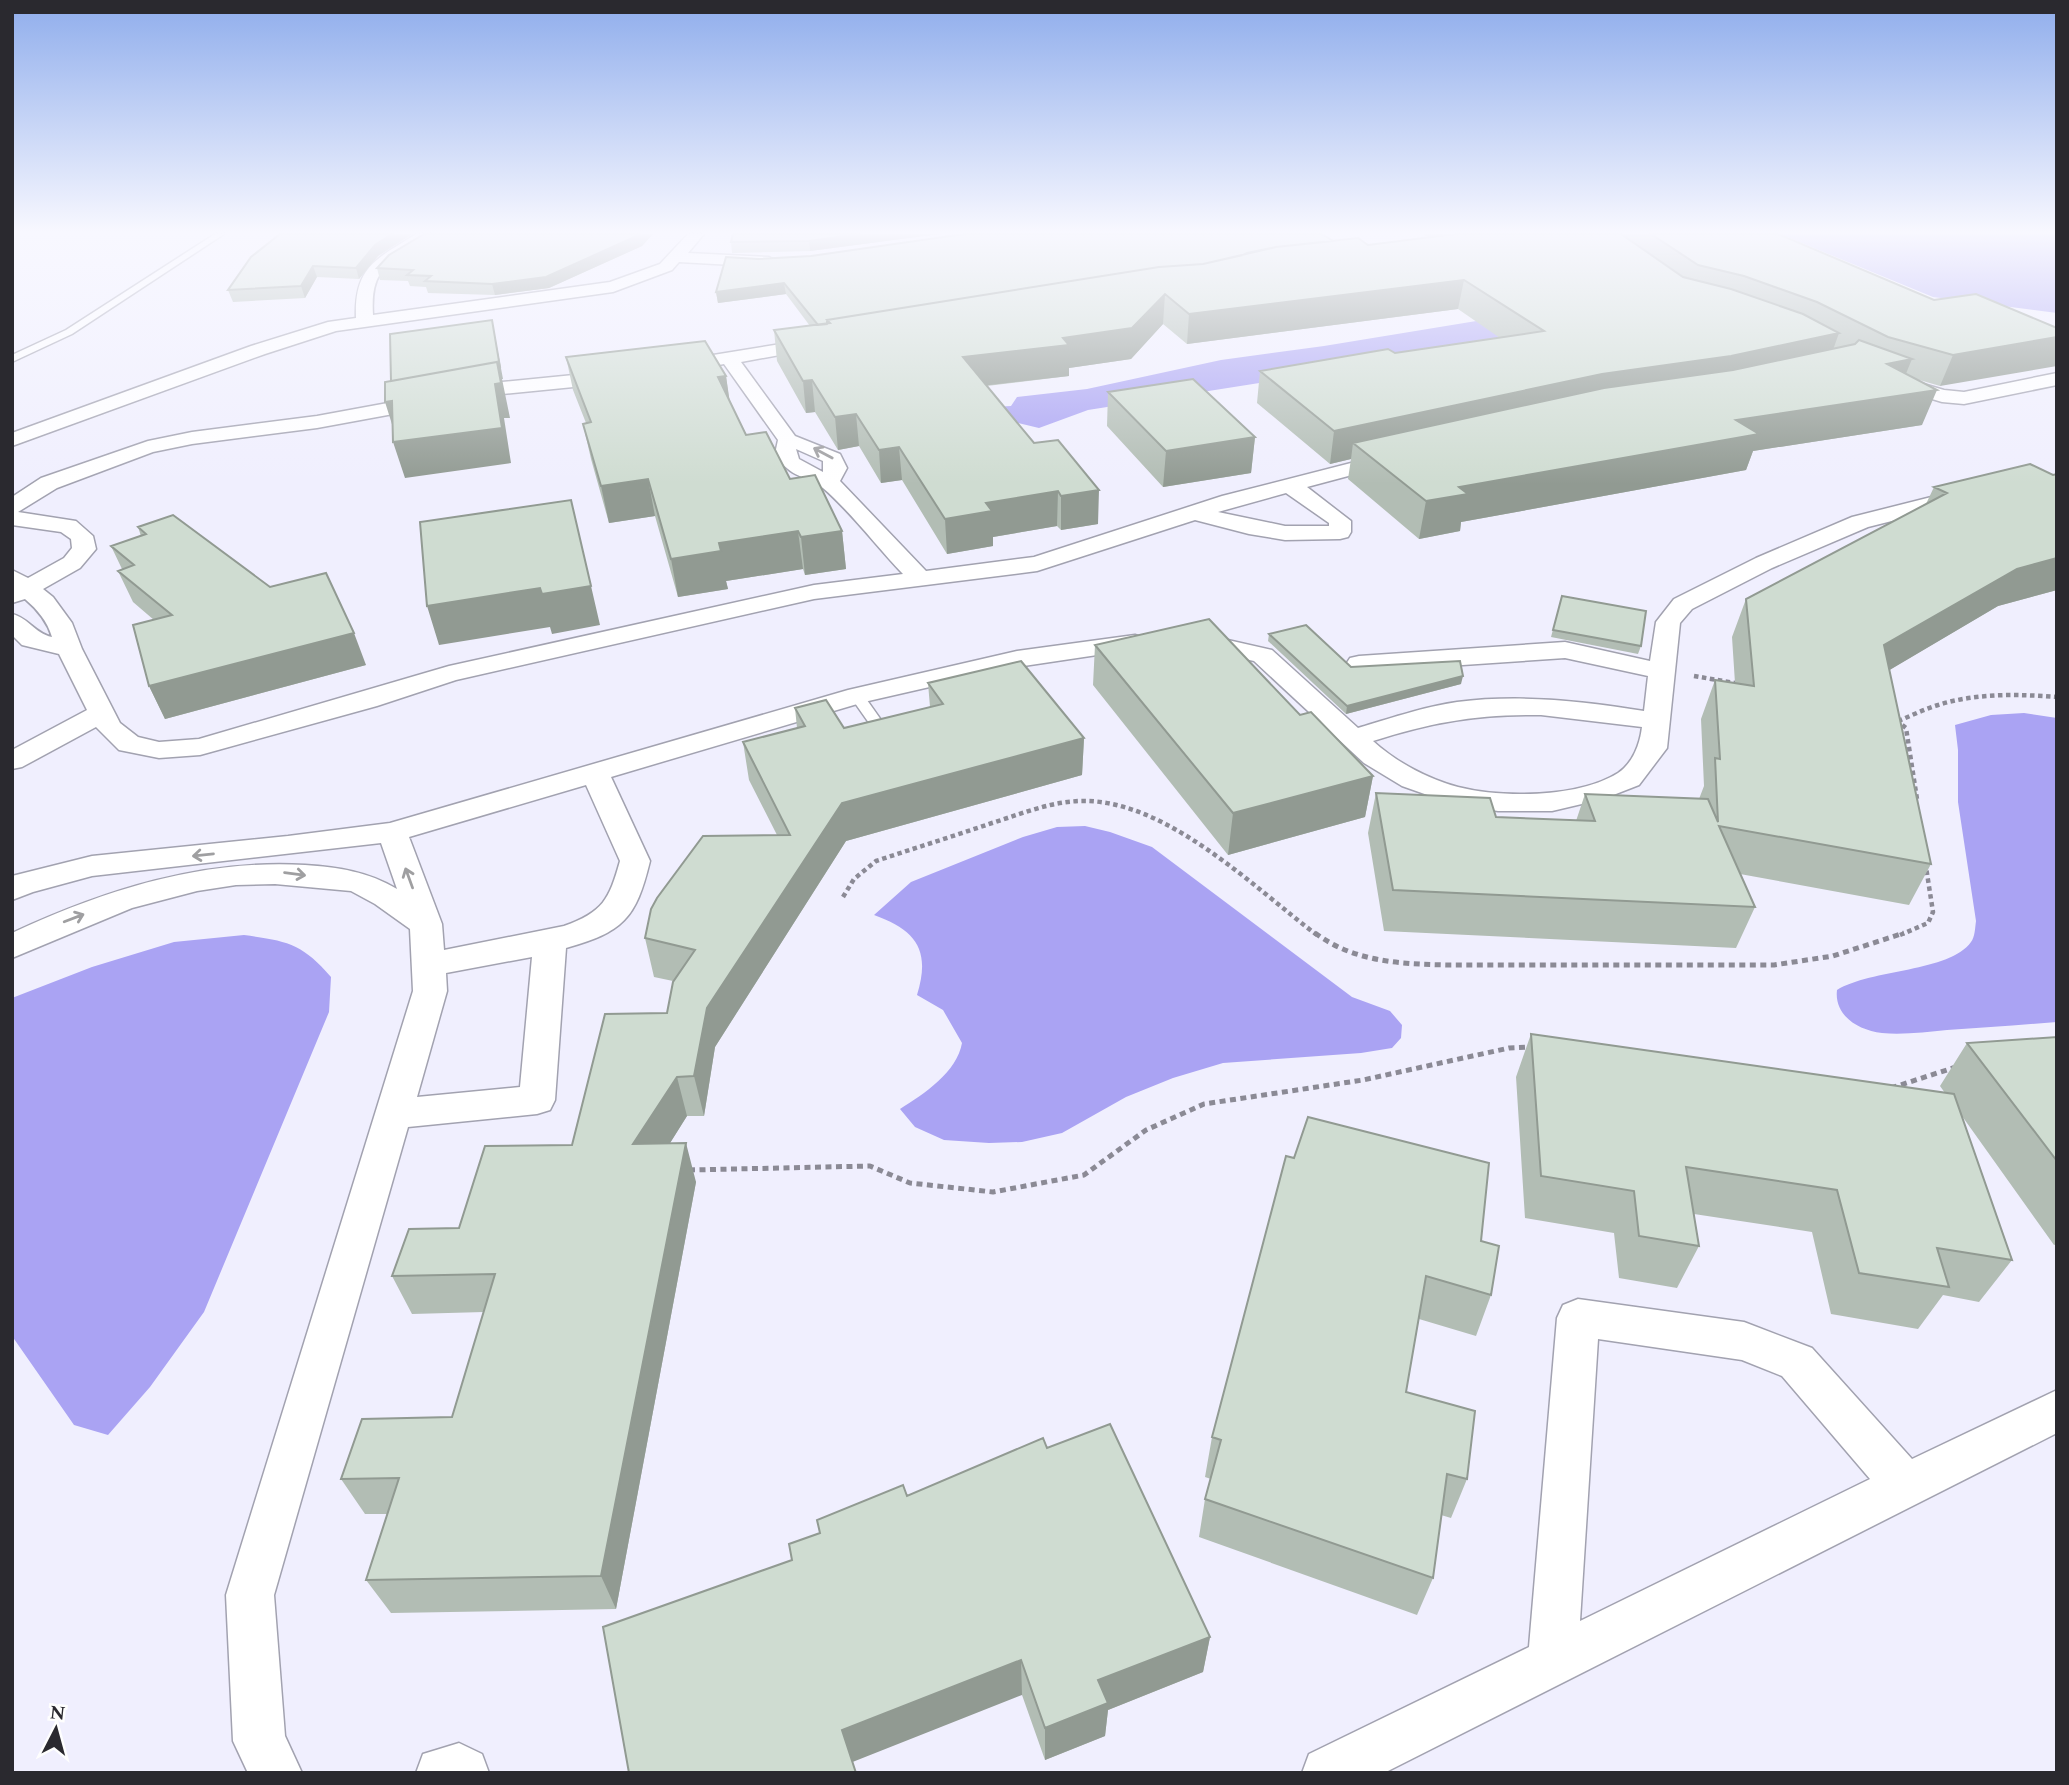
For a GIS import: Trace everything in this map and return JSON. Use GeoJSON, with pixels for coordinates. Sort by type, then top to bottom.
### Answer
{"type":"FeatureCollection","features":[{"type":"Feature","properties":{"kind":"street"},"geometry":{"type":"LineString","coordinates":[[364,317],[365,322]]}},
{"type":"Feature","properties":{"kind":"street"},"geometry":{"type":"LineString","coordinates":[[12,440],[258,350],[334,326],[399,317]]}},
{"type":"Feature","properties":{"kind":"street"},"geometry":{"type":"LineString","coordinates":[[653,370],[839,340]]}},
{"type":"Feature","properties":{"kind":"street"},"geometry":{"type":"LineString","coordinates":[[729,358],[788,440],[785,454],[791,463],[830,482],[919,578]]}},
{"type":"Feature","properties":{"kind":"street"},"geometry":{"type":"LineString","coordinates":[[17,519],[94,465],[148,447],[192,438],[317,422],[502,388],[628,374]]}},
{"type":"Feature","properties":{"kind":"street"},"geometry":{"type":"LineString","coordinates":[[1880,377],[1942,396],[1964,398],[2056,379]]}},
{"type":"Feature","properties":{"kind":"street"},"geometry":{"type":"LineString","coordinates":[[18,587],[44,602],[60,623],[69,649],[109,727],[129,744],[159,751],[200,747],[368,700],[449,674],[814,592],[1037,564],[1289,485],[1414,453]]}},
{"type":"Feature","properties":{"kind":"street"},"geometry":{"type":"LineString","coordinates":[[1196,513],[1239,527],[1316,535],[1340,532],[1340,521],[1289,485]]}},
{"type":"Feature","properties":{"kind":"street"},"geometry":{"type":"LineString","coordinates":[[12,890],[22,884],[92,866],[288,846],[392,832],[857,696],[1017,660],[1165,641],[1194,640],[1263,655],[1374,757],[1412,780],[1453,795],[1498,802],[1552,802],[1593,793],[1629,779],[1653,748],[1668,622],[1683,604],[1764,563],[1860,522],[1992,489]]}},
{"type":"Feature","properties":{"kind":"street"},"geometry":{"type":"LineString","coordinates":[[17,519],[68,526],[82,536],[84,549],[72,564],[18,587]]}},
{"type":"Feature","properties":{"kind":"street"},"geometry":{"type":"LineString","coordinates":[[12,621],[31,639],[69,649]]}},
{"type":"Feature","properties":{"kind":"street"},"geometry":{"type":"LineString","coordinates":[[1359,664],[1565,650],[1662,671]]}},
{"type":"Feature","properties":{"kind":"street"},"geometry":{"type":"LineString","coordinates":[[1354,738],[1427,716],[1527,706],[1579,708],[1656,721]]}},
{"type":"Feature","properties":{"kind":"street"},"geometry":{"type":"LineString","coordinates":[[12,761],[102,713]]}},
{"type":"Feature","properties":{"kind":"street"},"geometry":{"type":"LineString","coordinates":[[12,947],[70,919],[152,891],[237,874],[278,872],[371,887],[427,944],[550,941],[572,936],[609,918],[626,894],[635,861],[595,773]]}},
{"type":"Feature","properties":{"kind":"street"},"geometry":{"type":"LineString","coordinates":[[276,1773],[259,1741],[250,1595],[430,990],[427,944],[392,832]]}},
{"type":"Feature","properties":{"kind":"street"},"geometry":{"type":"LineString","coordinates":[[393,1114],[537,1100],[550,941]]}},
{"type":"Feature","properties":{"kind":"street"},"geometry":{"type":"LineString","coordinates":[[1553,1661],[1578,1318],[1744,1340],[1797,1362],[1905,1485]]}},
{"type":"Feature","properties":{"kind":"street"},"geometry":{"type":"LineString","coordinates":[[1328,1773],[2057,1410]]}},
{"type":"Feature","properties":{"kind":"street"},"geometry":{"type":"LineString","coordinates":[[442,1773],[459,1769],[463,1773]]}},
{"type":"Feature","properties":{"kind":"lane"},"geometry":{"type":"LineString","coordinates":[[12,359],[69,332],[92,317]]}},
{"type":"Feature","properties":{"kind":"lane"},"geometry":{"type":"LineString","coordinates":[[857,696],[891,745]]}},
{"type":"Feature","properties":{"kind":"path"},"geometry":{"type":"LineString","coordinates":[[1662,671],[1745,684]]}},
{"type":"Feature","properties":{"kind":"path"},"geometry":{"type":"LineString","coordinates":[[1898,721],[1938,704],[1970,699],[2035,694],[2057,697]]}},
{"type":"Feature","properties":{"kind":"path"},"geometry":{"type":"LineString","coordinates":[[1889,718],[1906,728],[1917,806]]}},
{"type":"Feature","properties":{"kind":"path"},"geometry":{"type":"LineString","coordinates":[[843,897],[854,879],[876,861],[1047,804],[1090,799],[1118,804],[1174,829],[1327,942],[1360,957],[1381,961],[1476,965],[1774,965],[1802,964],[1898,937],[1928,923],[1933,912],[1925,859]]}},
{"type":"Feature","properties":{"kind":"path"},"geometry":{"type":"LineString","coordinates":[[684,1170],[870,1166],[910,1183],[993,1192],[1084,1175],[1146,1130],[1204,1104],[1363,1080],[1509,1048],[1534,1047]]}},
{"type":"Feature","properties":{"kind":"path"},"geometry":{"type":"LineString","coordinates":[[1882,1091],[1960,1065]]}},
{"type":"Feature","properties":{"kind":"shaded area"},"geometry":{"type":"Polygon","coordinates":[[[1499,317],[1530,317],[1565,328],[1291,378],[1088,410],[1039,428],[1005,420],[993,407],[1011,406],[1017,397],[1087,389],[1221,360],[1499,317]]]}},
{"type":"Feature","properties":{"kind":"shaded area"},"geometry":{"type":"Polygon","coordinates":[[[2024,713],[2057,718],[2057,1022],[1898,1034],[1882,1033],[1856,1025],[1839,1007],[1837,990],[1869,978],[1946,959],[1961,952],[1972,940],[1976,921],[1958,802],[1955,725],[1991,715],[2024,713]]]}},
{"type":"Feature","properties":{"kind":"shaded area"},"geometry":{"type":"Polygon","coordinates":[[[1085,826],[1152,847],[1352,997],[1390,1011],[1402,1025],[1401,1038],[1392,1048],[1361,1053],[1223,1063],[1173,1078],[1126,1097],[1062,1133],[1022,1142],[944,1140],[915,1127],[900,1109],[947,1073],[959,1054],[962,1043],[943,1010],[917,995],[921,979],[921,954],[910,935],[874,915],[911,882],[1023,837],[1057,827],[1085,826]]]}},
{"type":"Feature","properties":{"kind":"shaded area"},"geometry":{"type":"Polygon","coordinates":[[[244,935],[272,939],[293,946],[321,966],[331,977],[329,1012],[204,1312],[150,1387],[108,1435],[74,1425],[12,1336],[12,998],[92,967],[174,942],[244,935]]]}},
{"type":"Feature","properties":{"kind":"building"},"geometry":{"type":"Polygon","coordinates":[[[812,317],[844,317],[827,320],[827,324],[818,325],[812,317]]]}},
{"type":"Feature","properties":{"kind":"building"},"geometry":{"type":"Polygon","coordinates":[[[844,317],[1142,317],[1132,328],[1063,338],[1069,345],[963,357],[1034,443],[1058,440],[1099,490],[1061,496],[1058,491],[986,503],[992,511],[945,519],[899,447],[879,450],[856,414],[835,417],[812,380],[803,381],[774,330],[830,323],[827,320],[844,317]]]}},
{"type":"Feature","properties":{"kind":"building"},"geometry":{"type":"Polygon","coordinates":[[[1523,317],[1809,317],[1839,333],[1731,356],[1602,374],[1334,431],[1260,371],[1388,349],[1395,353],[1544,331],[1523,317]]]}},
{"type":"Feature","properties":{"kind":"building"},"geometry":{"type":"Polygon","coordinates":[[[1848,317],[2032,317],[2057,328],[2057,337],[1953,355],[1888,337],[1848,317]]]}},
{"type":"Feature","properties":{"kind":"building"},"geometry":{"type":"Polygon","coordinates":[[[492,320],[500,367],[497,362],[391,381],[390,334],[492,320]]]}},
{"type":"Feature","properties":{"kind":"building"},"geometry":{"type":"Polygon","coordinates":[[[1859,340],[1912,359],[1887,364],[1937,390],[1736,420],[1759,434],[1459,487],[1468,494],[1426,501],[1353,443],[1604,388],[1733,370],[1855,344],[1859,340]]]}},
{"type":"Feature","properties":{"kind":"building"},"geometry":{"type":"Polygon","coordinates":[[[705,341],[726,376],[718,377],[746,435],[766,432],[790,479],[815,475],[842,531],[801,537],[798,531],[719,543],[721,551],[671,559],[648,479],[601,486],[583,424],[591,422],[566,357],[705,341]]]}},
{"type":"Feature","properties":{"kind":"building"},"geometry":{"type":"Polygon","coordinates":[[[497,362],[501,383],[495,384],[502,428],[393,442],[392,401],[385,402],[385,382],[497,362]]]}},
{"type":"Feature","properties":{"kind":"building"},"geometry":{"type":"Polygon","coordinates":[[[1193,379],[1255,437],[1166,451],[1108,392],[1193,379]]]}},
{"type":"Feature","properties":{"kind":"building"},"geometry":{"type":"Polygon","coordinates":[[[2030,464],[2053,475],[2057,474],[2057,558],[2017,569],[1884,645],[1931,864],[1719,826],[1755,907],[1393,890],[1376,793],[1490,798],[1496,817],[1595,821],[1585,794],[1708,799],[1718,822],[1715,758],[1720,759],[1715,680],[1754,686],[1746,599],[1947,493],[1934,487],[2030,464]]]}},
{"type":"Feature","properties":{"kind":"building"},"geometry":{"type":"Polygon","coordinates":[[[571,500],[591,586],[542,594],[540,588],[427,606],[420,522],[571,500]]]}},
{"type":"Feature","properties":{"kind":"building"},"geometry":{"type":"Polygon","coordinates":[[[173,515],[270,587],[326,573],[354,633],[149,686],[133,625],[172,615],[118,571],[134,565],[111,546],[146,534],[138,527],[173,515]]]}},
{"type":"Feature","properties":{"kind":"building"},"geometry":{"type":"Polygon","coordinates":[[[1562,596],[1646,611],[1641,646],[1553,630],[1562,596]]]}},
{"type":"Feature","properties":{"kind":"building"},"geometry":{"type":"Polygon","coordinates":[[[1209,619],[1300,715],[1311,712],[1373,776],[1233,813],[1095,645],[1209,619]]]}},
{"type":"Feature","properties":{"kind":"building"},"geometry":{"type":"Polygon","coordinates":[[[1306,625],[1351,667],[1460,661],[1463,676],[1347,706],[1269,634],[1306,625]]]}},
{"type":"Feature","properties":{"kind":"building"},"geometry":{"type":"Polygon","coordinates":[[[1021,661],[1084,738],[842,803],[707,1008],[694,1076],[677,1077],[633,1144],[686,1143],[601,1576],[366,1580],[399,1478],[341,1479],[362,1419],[452,1417],[495,1274],[392,1276],[409,1229],[459,1228],[485,1146],[572,1145],[605,1014],[667,1013],[673,982],[695,950],[645,938],[651,909],[657,898],[703,836],[790,835],[743,742],[805,726],[795,708],[826,700],[844,728],[943,704],[928,683],[1021,661]]]}},
{"type":"Feature","properties":{"kind":"building"},"geometry":{"type":"Polygon","coordinates":[[[1531,1034],[1954,1094],[2012,1260],[1937,1248],[1949,1287],[1859,1273],[1837,1190],[1686,1167],[1699,1246],[1639,1236],[1634,1191],[1541,1176],[1531,1034]]]}},
{"type":"Feature","properties":{"kind":"building"},"geometry":{"type":"Polygon","coordinates":[[[2057,1037],[2057,1161],[1967,1043],[2057,1037]]]}},
{"type":"Feature","properties":{"kind":"building"},"geometry":{"type":"Polygon","coordinates":[[[1308,1117],[1489,1163],[1481,1241],[1499,1246],[1491,1295],[1426,1276],[1406,1392],[1475,1411],[1467,1479],[1447,1474],[1433,1578],[1205,1499],[1221,1440],[1212,1437],[1286,1156],[1294,1158],[1308,1117]]]}},
{"type":"Feature","properties":{"kind":"building"},"geometry":{"type":"Polygon","coordinates":[[[1110,1424],[1210,1637],[1098,1680],[1108,1703],[1045,1728],[1021,1660],[842,1730],[856,1773],[629,1773],[603,1627],[792,1560],[789,1544],[820,1533],[817,1520],[903,1485],[907,1496],[1043,1438],[1047,1448],[1110,1424]]]}}]}
